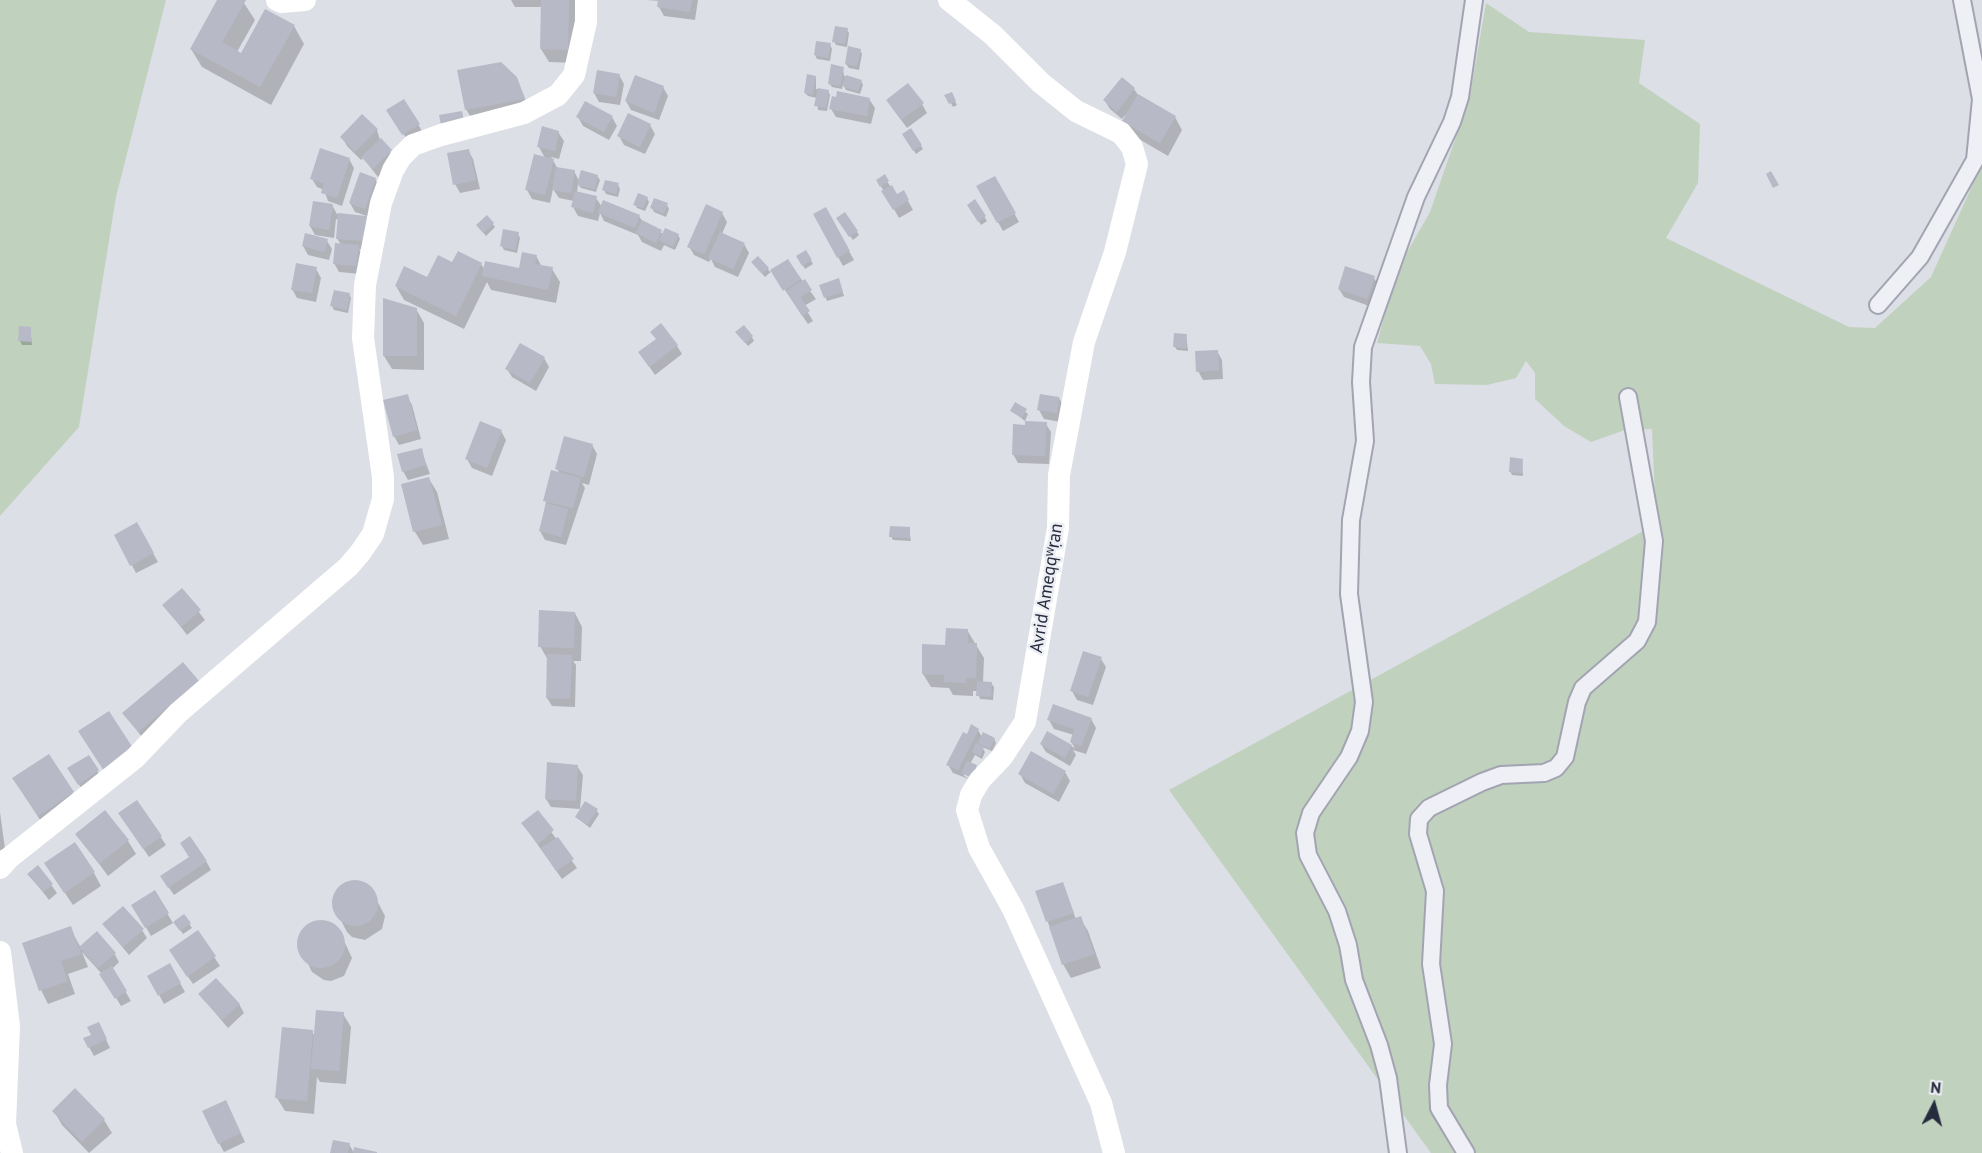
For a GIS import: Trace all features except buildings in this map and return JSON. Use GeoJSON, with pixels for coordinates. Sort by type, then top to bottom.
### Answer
{"type":"FeatureCollection","features":[{"type":"Feature","properties":{"kind":"main road"},"geometry":{"type":"LineString","coordinates":[[277,0],[281,2],[305,0]]}},
{"type":"Feature","properties":{"kind":"main road"},"geometry":{"type":"LineString","coordinates":[[0,868],[9,858],[135,758],[178,712],[348,567],[373,534],[383,499],[383,477],[363,338],[364,285],[381,203],[393,170],[413,145],[441,135],[524,113],[558,95],[574,75],[586,22],[586,0]]}},
{"type":"Feature","properties":{"kind":"main road","name":"Avrid Ameqqʷṛan"},"geometry":{"type":"LineString","coordinates":[[949,0],[993,34],[1041,83],[1076,111],[1121,133],[1132,147],[1137,164],[1115,252],[1084,342],[1059,475],[1058,528],[1025,722],[1002,757],[980,780],[970,795],[966,810],[979,848],[1013,909],[1101,1103],[1114,1153]]}},
{"type":"Feature","properties":{"kind":"main road"},"geometry":{"type":"LineString","coordinates":[[0,952],[9,1026],[5,1124],[12,1153]]}},
{"type":"Feature","properties":{"kind":"street"},"geometry":{"type":"LineString","coordinates":[[1398,1153],[1388,1078],[1379,1045],[1354,980],[1348,945],[1337,911],[1308,855],[1305,833],[1311,813],[1349,757],[1360,731],[1364,702],[1349,594],[1351,520],[1365,441],[1361,382],[1363,347],[1416,196],[1452,122],[1460,97],[1474,0]]}},
{"type":"Feature","properties":{"kind":"street"},"geometry":{"type":"LineString","coordinates":[[1878,305],[1920,257],[1975,160],[1981,99],[1962,0]]}},
{"type":"Feature","properties":{"kind":"street"},"geometry":{"type":"LineString","coordinates":[[1466,1153],[1439,1108],[1438,1085],[1443,1044],[1431,964],[1435,891],[1418,834],[1419,819],[1429,808],[1482,782],[1501,775],[1544,773],[1556,768],[1565,757],[1577,702],[1583,688],[1637,641],[1647,622],[1653,541],[1628,397]]}},
{"type":"Feature","properties":{"kind":"green space"},"geometry":{"type":"Polygon","coordinates":[[[0,0],[166,0],[116,197],[79,427],[0,516],[0,0]]]}},
{"type":"Feature","properties":{"kind":"green space"},"geometry":{"type":"Polygon","coordinates":[[[1486,3],[1529,32],[1645,40],[1639,83],[1700,124],[1698,183],[1666,238],[1849,327],[1875,328],[1931,277],[1982,164],[1982,1153],[1431,1153],[1169,790],[1656,524],[1652,429],[1625,430],[1591,442],[1564,426],[1535,399],[1535,373],[1526,361],[1516,378],[1487,385],[1435,384],[1431,364],[1420,346],[1377,343],[1397,270],[1430,212],[1470,96],[1486,3]]]}}]}
